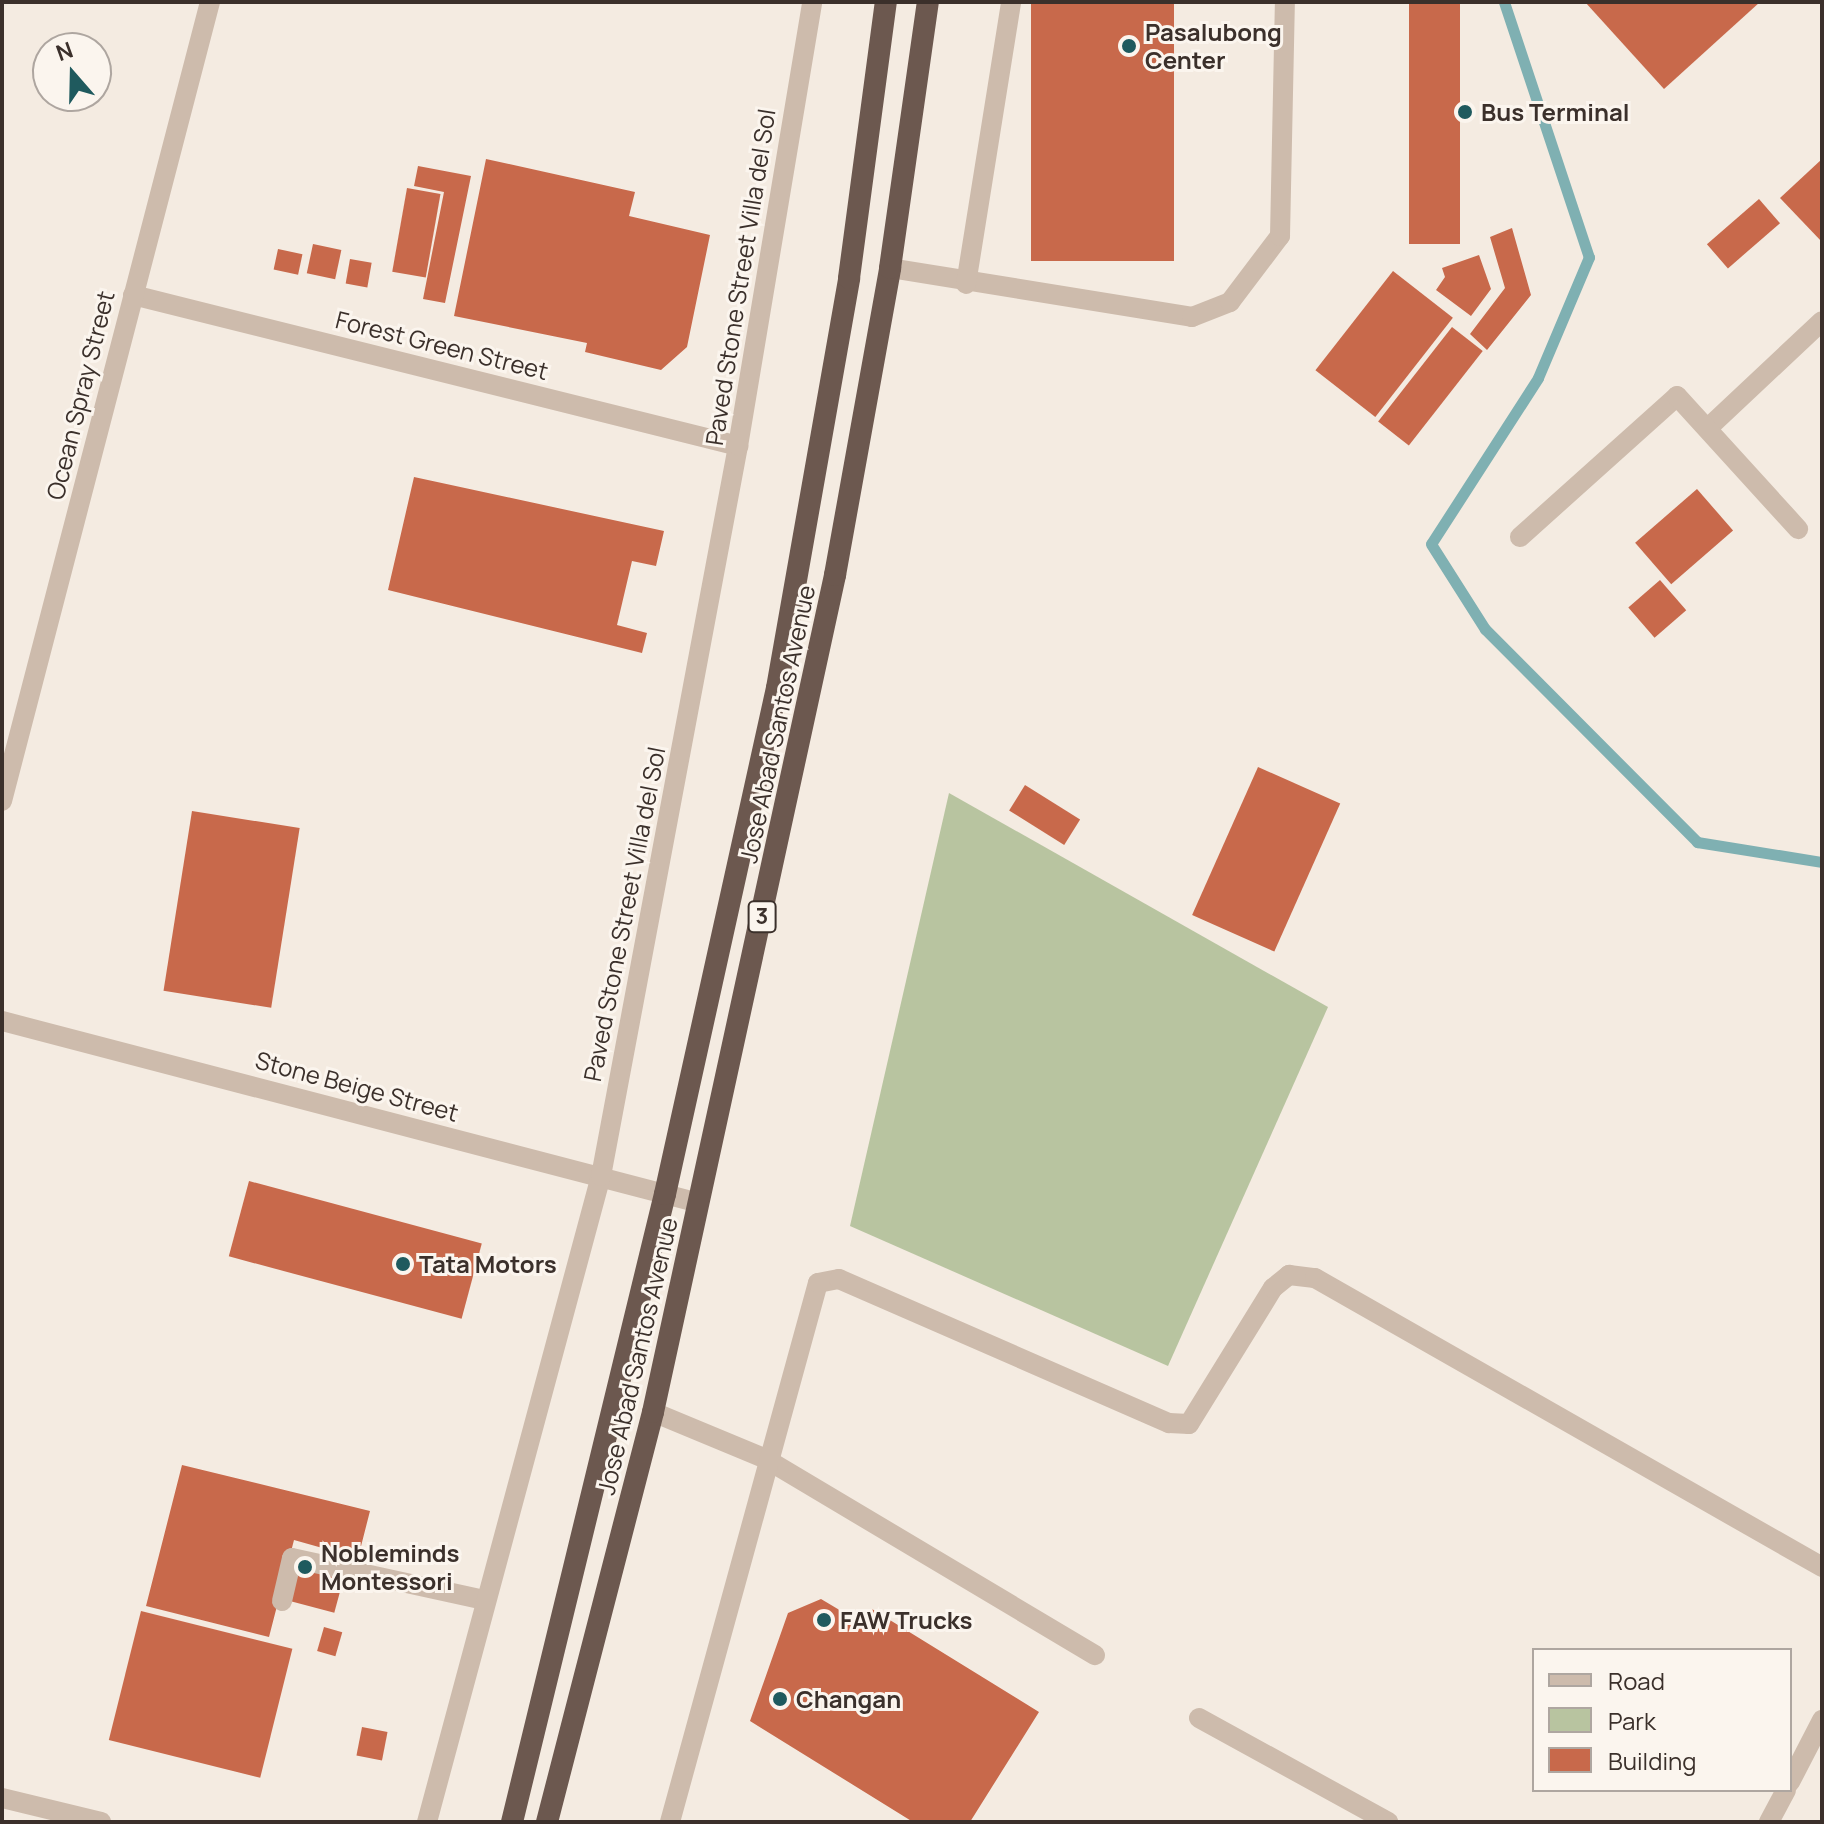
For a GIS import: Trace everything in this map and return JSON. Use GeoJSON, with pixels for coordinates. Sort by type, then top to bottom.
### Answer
{"type":"FeatureCollection","features":[{"type":"Feature","properties":{"kind":"highway","name":"Jose Abad Santos Avenue"},"geometry":{"type":"LineString","coordinates":[[512,1822],[665,1194],[777,688],[849,278],[886,2]]}},
{"type":"Feature","properties":{"kind":"highway","name":"Jose Abad Santos Avenue"},"geometry":{"type":"LineString","coordinates":[[547,1822],[653,1412],[832,590],[890,268],[928,2]]}},
{"type":"Feature","properties":{"kind":"street","name":"Ocean Spray Street"},"geometry":{"type":"LineString","coordinates":[[2,801],[210,2]]}},
{"type":"Feature","properties":{"kind":"street","name":"Paved Stone Street Villa del Sol"},"geometry":{"type":"LineString","coordinates":[[427,1822],[601,1176],[738,446],[812,2]]}},
{"type":"Feature","properties":{"kind":"street"},"geometry":{"type":"LineString","coordinates":[[966,284],[1011,2]]}},
{"type":"Feature","properties":{"kind":"street"},"geometry":{"type":"LineString","coordinates":[[890,268],[966,284],[1192,317],[1230,302],[1280,236],[1285,2]]}},
{"type":"Feature","properties":{"kind":"street","name":"Forest Green Street"},"geometry":{"type":"LineString","coordinates":[[133,295],[738,446]]}},
{"type":"Feature","properties":{"kind":"street"},"geometry":{"type":"LineString","coordinates":[[1708,428],[1822,321]]}},
{"type":"Feature","properties":{"kind":"street"},"geometry":{"type":"LineString","coordinates":[[1520,537],[1677,396],[1798,529]]}},
{"type":"Feature","properties":{"kind":"street","name":"Stone Beige Street"},"geometry":{"type":"LineString","coordinates":[[2,1021],[699,1203]]}},
{"type":"Feature","properties":{"kind":"street"},"geometry":{"type":"LineString","coordinates":[[670,1822],[766,1459],[818,1283],[839,1279],[1169,1423],[1189,1424],[1273,1288],[1289,1275],[1315,1278],[1822,1567]]}},
{"type":"Feature","properties":{"kind":"street"},"geometry":{"type":"LineString","coordinates":[[653,1412],[766,1459],[1095,1655]]}},
{"type":"Feature","properties":{"kind":"street"},"geometry":{"type":"LineString","coordinates":[[282,1601],[292,1558],[485,1600]]}},
{"type":"Feature","properties":{"kind":"street"},"geometry":{"type":"LineString","coordinates":[[1199,1718],[1388,1822]]}},
{"type":"Feature","properties":{"kind":"street"},"geometry":{"type":"LineString","coordinates":[[1792,1778],[1822,1720]]}},
{"type":"Feature","properties":{"kind":"street"},"geometry":{"type":"LineString","coordinates":[[1769,1822],[1785,1792]]}},
{"type":"Feature","properties":{"kind":"street"},"geometry":{"type":"LineString","coordinates":[[2,1798],[101,1822]]}},
{"type":"Feature","properties":{"kind":"green space"},"geometry":{"type":"Polygon","coordinates":[[[949,793],[1328,1007],[1168,1366],[850,1226],[949,793]]]}},
{"type":"Feature","properties":{"kind":"building"},"geometry":{"type":"Polygon","coordinates":[[[1031,2],[1174,2],[1174,261],[1031,261],[1031,2]]]}},
{"type":"Feature","properties":{"kind":"building"},"geometry":{"type":"Polygon","coordinates":[[[1409,2],[1460,2],[1460,244],[1409,244],[1409,2]]]}},
{"type":"Feature","properties":{"kind":"building"},"geometry":{"type":"Polygon","coordinates":[[[1585,2],[1760,2],[1664,89],[1585,2]]]}},
{"type":"Feature","properties":{"kind":"building"},"geometry":{"type":"Polygon","coordinates":[[[486,159],[635,192],[629,216],[710,235],[687,347],[661,370],[585,352],[587,343],[454,316],[486,159]]]}},
{"type":"Feature","properties":{"kind":"building"},"geometry":{"type":"Polygon","coordinates":[[[1822,159],[1822,242],[1780,198],[1822,159]]]}},
{"type":"Feature","properties":{"kind":"building"},"geometry":{"type":"Polygon","coordinates":[[[418,166],[471,176],[445,303],[423,299],[444,192],[414,186],[418,166]]]}},
{"type":"Feature","properties":{"kind":"building"},"geometry":{"type":"Polygon","coordinates":[[[407,188],[440,194],[426,278],[392,272],[407,188]]]}},
{"type":"Feature","properties":{"kind":"building"},"geometry":{"type":"Polygon","coordinates":[[[1759,199],[1780,223],[1728,268],[1707,244],[1759,199]]]}},
{"type":"Feature","properties":{"kind":"building"},"geometry":{"type":"Polygon","coordinates":[[[1512,228],[1531,295],[1487,350],[1470,334],[1505,288],[1490,237],[1512,228]]]}},
{"type":"Feature","properties":{"kind":"building"},"geometry":{"type":"Polygon","coordinates":[[[313,244],[341,250],[335,279],[307,273],[313,244]]]}},
{"type":"Feature","properties":{"kind":"building"},"geometry":{"type":"Polygon","coordinates":[[[278,249],[302,254],[298,275],[274,270],[278,249]]]}},
{"type":"Feature","properties":{"kind":"building"},"geometry":{"type":"Polygon","coordinates":[[[1479,255],[1491,289],[1471,316],[1436,290],[1445,277],[1442,268],[1479,255]]]}},
{"type":"Feature","properties":{"kind":"building"},"geometry":{"type":"Polygon","coordinates":[[[350,259],[372,263],[367,287],[346,284],[350,259]]]}},
{"type":"Feature","properties":{"kind":"building"},"geometry":{"type":"Polygon","coordinates":[[[1393,271],[1453,318],[1375,417],[1315,370],[1393,271]]]}},
{"type":"Feature","properties":{"kind":"building"},"geometry":{"type":"Polygon","coordinates":[[[1452,327],[1483,351],[1409,446],[1378,422],[1452,327]]]}},
{"type":"Feature","properties":{"kind":"building"},"geometry":{"type":"Polygon","coordinates":[[[414,477],[664,531],[656,566],[632,561],[617,625],[647,633],[642,653],[388,590],[414,477]]]}},
{"type":"Feature","properties":{"kind":"building"},"geometry":{"type":"Polygon","coordinates":[[[1697,489],[1733,531],[1671,584],[1635,543],[1697,489]]]}},
{"type":"Feature","properties":{"kind":"building"},"geometry":{"type":"Polygon","coordinates":[[[1660,580],[1686,610],[1655,638],[1628,608],[1660,580]]]}},
{"type":"Feature","properties":{"kind":"building"},"geometry":{"type":"Polygon","coordinates":[[[1258,767],[1340,804],[1274,952],[1192,915],[1258,767]]]}},
{"type":"Feature","properties":{"kind":"building"},"geometry":{"type":"Polygon","coordinates":[[[1025,785],[1080,819],[1064,845],[1009,810],[1025,785]]]}},
{"type":"Feature","properties":{"kind":"building"},"geometry":{"type":"Polygon","coordinates":[[[192,811],[300,828],[271,1008],[164,991],[192,811]]]}},
{"type":"Feature","properties":{"kind":"building"},"geometry":{"type":"Polygon","coordinates":[[[249,1181],[482,1243],[462,1319],[229,1256],[249,1181]]]}},
{"type":"Feature","properties":{"kind":"building"},"geometry":{"type":"Polygon","coordinates":[[[182,1465],[370,1511],[358,1558],[294,1540],[269,1637],[146,1606],[182,1465]]]}},
{"type":"Feature","properties":{"kind":"building"},"geometry":{"type":"Polygon","coordinates":[[[299,1563],[344,1575],[334,1613],[289,1601],[299,1563]]]}},
{"type":"Feature","properties":{"kind":"building"},"geometry":{"type":"Polygon","coordinates":[[[821,1599],[863,1624],[872,1609],[1039,1712],[970,1822],[913,1822],[750,1721],[788,1613],[821,1599]]]}},
{"type":"Feature","properties":{"kind":"building"},"geometry":{"type":"Polygon","coordinates":[[[141,1611],[292,1649],[260,1778],[109,1740],[141,1611]]]}},
{"type":"Feature","properties":{"kind":"building"},"geometry":{"type":"Polygon","coordinates":[[[324,1627],[342,1632],[335,1656],[317,1651],[324,1627]]]}},
{"type":"Feature","properties":{"kind":"building"},"geometry":{"type":"Polygon","coordinates":[[[362,1727],[388,1732],[382,1760],[356,1755],[362,1727]]]}},
{"type":"Feature","properties":{"kind":"waterway"},"geometry":{"type":"LineString","coordinates":[[1504,2],[1589,257],[1538,378],[1431,544],[1485,629],[1697,842],[1822,862]]}},
{"type":"Feature","properties":{"kind":"place","name":"Pasalubong Center"},"geometry":{"type":"Point","coordinates":[1129,46]}},
{"type":"Feature","properties":{"kind":"place","name":"Bus Terminal"},"geometry":{"type":"Point","coordinates":[1465,112]}},
{"type":"Feature","properties":{"kind":"place","name":"Tata Motors"},"geometry":{"type":"Point","coordinates":[403,1264]}},
{"type":"Feature","properties":{"kind":"place","name":"Nobleminds Montessori"},"geometry":{"type":"Point","coordinates":[305,1567]}},
{"type":"Feature","properties":{"kind":"place","name":"FAW Trucks"},"geometry":{"type":"Point","coordinates":[824,1620]}},
{"type":"Feature","properties":{"kind":"place","name":"Changan"},"geometry":{"type":"Point","coordinates":[780,1699]}}]}
